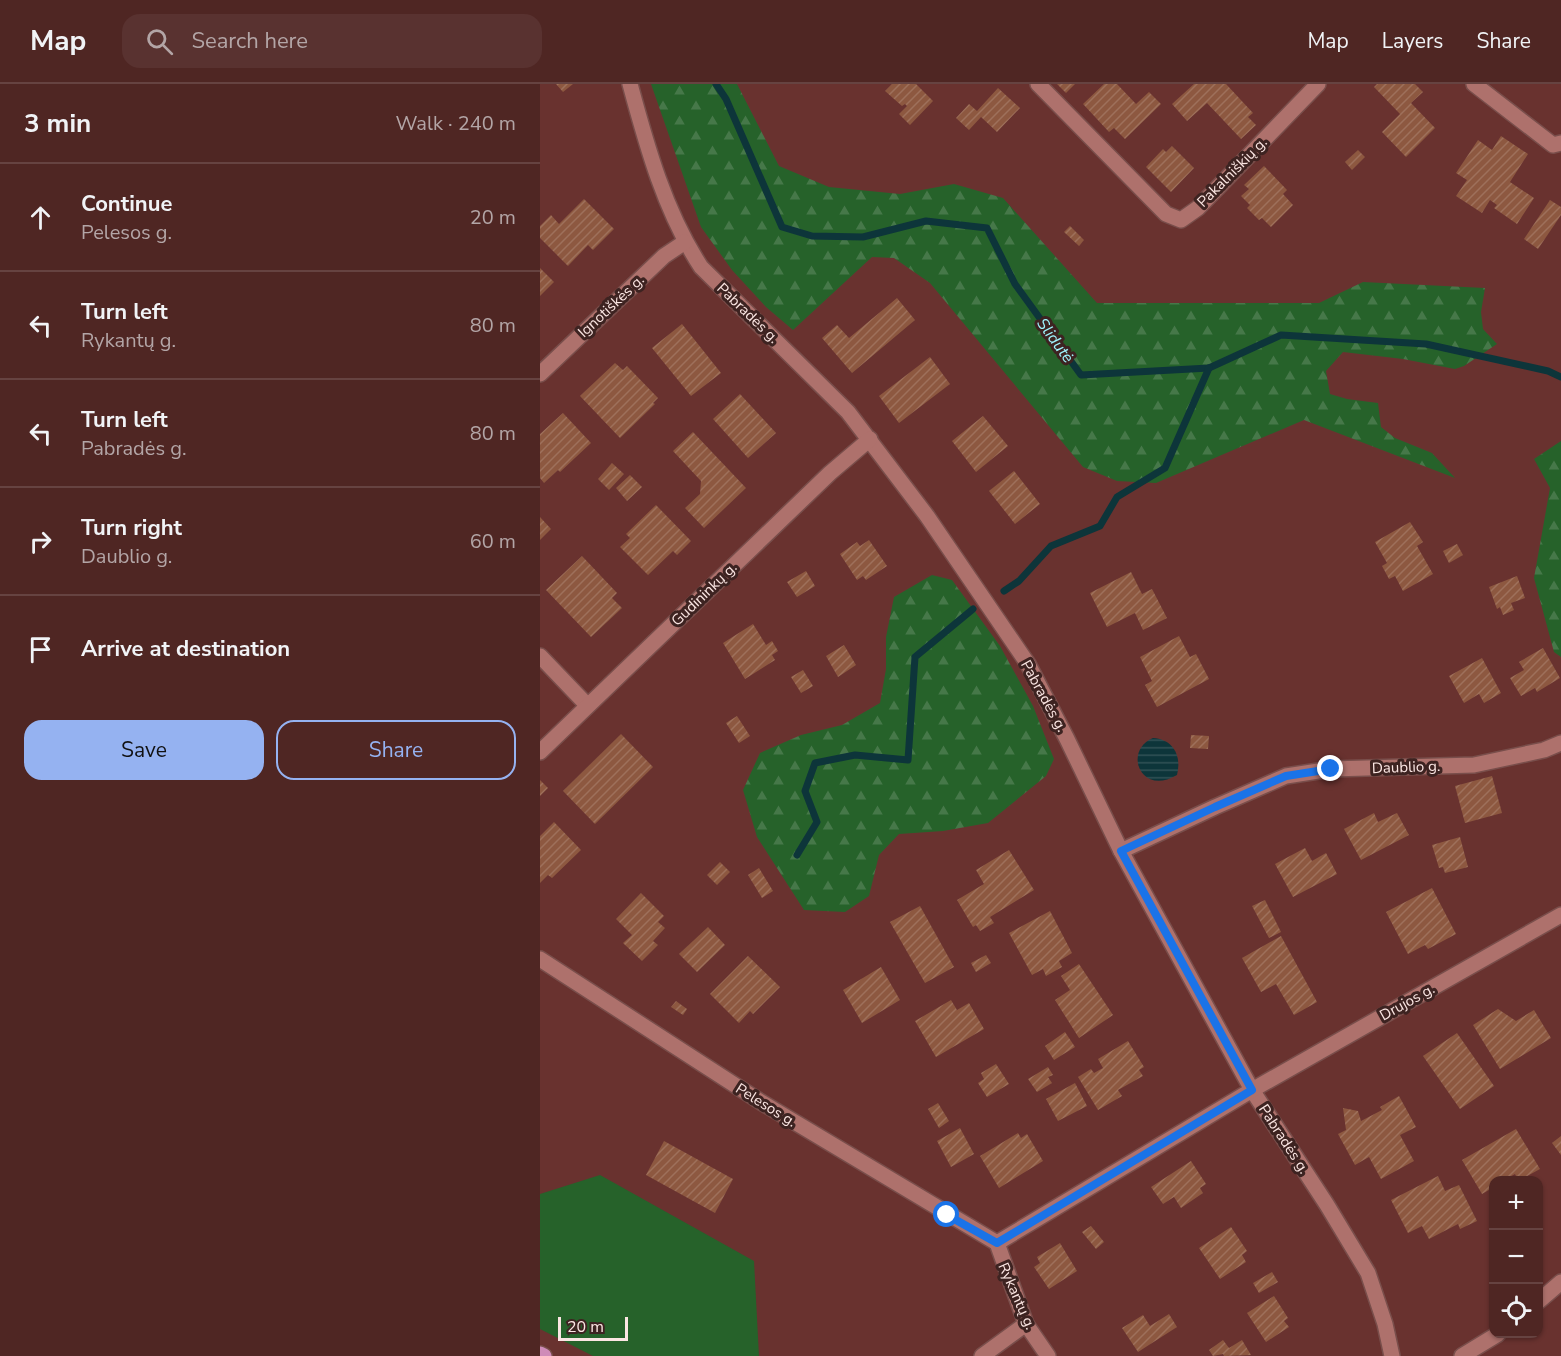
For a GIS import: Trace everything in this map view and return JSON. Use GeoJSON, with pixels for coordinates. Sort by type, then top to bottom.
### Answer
{"type":"FeatureCollection","features":[{"type":"Feature","properties":{"kind":"street","name":"Pabradės g."},"geometry":{"type":"LineString","coordinates":[[630,84],[643,133],[664,193],[685,242],[701,267],[848,412],[927,516],[1028,664],[1121,851],[1252,1090],[1368,1273],[1385,1324],[1392,1356]]}},
{"type":"Feature","properties":{"kind":"street","name":"Pakalniškių g."},"geometry":{"type":"LineString","coordinates":[[1038,84],[1166,214],[1181,220],[1198,207],[1318,84]]}},
{"type":"Feature","properties":{"kind":"street"},"geometry":{"type":"LineString","coordinates":[[1474,84],[1557,144]]}},
{"type":"Feature","properties":{"kind":"street","name":"Ignotiškės g."},"geometry":{"type":"LineString","coordinates":[[540,374],[664,256],[685,242]]}},
{"type":"Feature","properties":{"kind":"street","name":"Gudininkų g."},"geometry":{"type":"LineString","coordinates":[[540,752],[830,473],[870,439]]}},
{"type":"Feature","properties":{"kind":"street"},"geometry":{"type":"LineString","coordinates":[[540,656],[588,705]]}},
{"type":"Feature","properties":{"kind":"street","name":"Daublio g."},"geometry":{"type":"LineString","coordinates":[[1121,851],[1286,776],[1331,769],[1474,765],[1544,750],[1561,742]]}},
{"type":"Feature","properties":{"kind":"street","name":"Drujos g."},"geometry":{"type":"LineString","coordinates":[[1252,1090],[1561,915]]}},
{"type":"Feature","properties":{"kind":"street","name":"Pelesos g."},"geometry":{"type":"LineString","coordinates":[[540,960],[761,1102],[997,1243]]}},
{"type":"Feature","properties":{"kind":"street","name":"Rykantų g."},"geometry":{"type":"LineString","coordinates":[[1048,1356],[1026,1324],[997,1243],[1252,1090]]}},
{"type":"Feature","properties":{"kind":"street"},"geometry":{"type":"LineString","coordinates":[[1543,1297],[1561,1281]]}},
{"type":"Feature","properties":{"kind":"street"},"geometry":{"type":"LineString","coordinates":[[982,1356],[1026,1324]]}},
{"type":"Feature","properties":{"kind":"street"},"geometry":{"type":"LineString","coordinates":[[1462,1356],[1491,1338]]}},
{"type":"Feature","properties":{"kind":"green space"},"geometry":{"type":"Polygon","coordinates":[[[651,84],[737,84],[779,166],[829,187],[900,194],[954,184],[1003,198],[1097,303],[1319,303],[1363,282],[1485,288],[1481,312],[1483,329],[1497,344],[1464,366],[1455,369],[1403,359],[1343,352],[1326,371],[1330,394],[1378,403],[1381,427],[1395,438],[1432,453],[1455,478],[1304,420],[1156,483],[1117,481],[1083,467],[930,283],[894,258],[872,257],[793,330],[766,307],[732,270],[701,227],[651,84]]]}},
{"type":"Feature","properties":{"kind":"green space"},"geometry":{"type":"Polygon","coordinates":[[[1561,441],[1561,657],[1554,652],[1534,578],[1550,488],[1534,459],[1561,441]]]}},
{"type":"Feature","properties":{"kind":"green space"},"geometry":{"type":"Polygon","coordinates":[[[932,575],[952,580],[1000,646],[1033,706],[1054,759],[1046,776],[988,823],[943,831],[899,834],[879,855],[869,896],[845,912],[804,910],[757,837],[743,790],[760,753],[801,735],[842,725],[880,703],[886,669],[886,637],[894,597],[932,575]]]}},
{"type":"Feature","properties":{"kind":"green space"},"geometry":{"type":"Polygon","coordinates":[[[600,1175],[754,1261],[759,1356],[593,1356],[540,1329],[540,1194],[600,1175]]]}},
{"type":"Feature","properties":{"kind":"water"},"geometry":{"type":"Polygon","coordinates":[[[1153,738],[1171,745],[1177,755],[1177,775],[1164,780],[1153,780],[1145,776],[1140,769],[1139,752],[1144,744],[1153,738]]]}},
{"type":"Feature","properties":{"kind":"building"},"geometry":{"type":"Polygon","coordinates":[[[556,84],[573,84],[563,92],[556,84]]]}},
{"type":"Feature","properties":{"kind":"building"},"geometry":{"type":"Polygon","coordinates":[[[892,84],[916,84],[933,101],[910,125],[899,114],[907,106],[905,104],[902,106],[885,91],[892,84]]]}},
{"type":"Feature","properties":{"kind":"building"},"geometry":{"type":"Polygon","coordinates":[[[1057,84],[1075,84],[1066,93],[1057,84]]]}},
{"type":"Feature","properties":{"kind":"building"},"geometry":{"type":"Polygon","coordinates":[[[1104,84],[1117,84],[1136,104],[1149,92],[1161,104],[1125,139],[1114,128],[1109,132],[1083,104],[1104,84]]]}},
{"type":"Feature","properties":{"kind":"building"},"geometry":{"type":"Polygon","coordinates":[[[1194,84],[1226,84],[1253,113],[1248,117],[1256,125],[1241,139],[1207,103],[1187,121],[1172,104],[1194,84]]]}},
{"type":"Feature","properties":{"kind":"building"},"geometry":{"type":"Polygon","coordinates":[[[1377,84],[1415,84],[1423,92],[1411,103],[1435,128],[1406,157],[1382,132],[1400,114],[1374,87],[1377,84]]]}},
{"type":"Feature","properties":{"kind":"building"},"geometry":{"type":"Polygon","coordinates":[[[998,88],[1020,108],[997,132],[981,117],[969,130],[956,118],[969,104],[977,111],[998,88]]]}},
{"type":"Feature","properties":{"kind":"building"},"geometry":{"type":"Polygon","coordinates":[[[1501,136],[1528,154],[1510,182],[1534,198],[1517,224],[1494,208],[1497,205],[1490,200],[1482,213],[1456,196],[1467,180],[1456,173],[1478,140],[1492,150],[1501,136]]]}},
{"type":"Feature","properties":{"kind":"building"},"geometry":{"type":"Polygon","coordinates":[[[1172,146],[1194,168],[1171,192],[1146,167],[1163,149],[1166,152],[1172,146]]]}},
{"type":"Feature","properties":{"kind":"building"},"geometry":{"type":"Polygon","coordinates":[[[1358,150],[1365,157],[1352,170],[1345,162],[1358,150]]]}},
{"type":"Feature","properties":{"kind":"building"},"geometry":{"type":"Polygon","coordinates":[[[1264,166],[1287,190],[1283,194],[1293,205],[1271,227],[1262,218],[1259,220],[1247,208],[1250,205],[1241,196],[1249,189],[1244,185],[1264,166]]]}},
{"type":"Feature","properties":{"kind":"building"},"geometry":{"type":"Polygon","coordinates":[[[584,199],[614,229],[593,250],[588,245],[568,266],[540,238],[540,226],[551,215],[559,224],[584,199]]]}},
{"type":"Feature","properties":{"kind":"building"},"geometry":{"type":"Polygon","coordinates":[[[1550,200],[1561,207],[1561,215],[1538,249],[1524,239],[1550,200]]]}},
{"type":"Feature","properties":{"kind":"building"},"geometry":{"type":"Polygon","coordinates":[[[1070,226],[1084,240],[1079,246],[1064,232],[1070,226]]]}},
{"type":"Feature","properties":{"kind":"building"},"geometry":{"type":"Polygon","coordinates":[[[540,268],[554,282],[540,296],[540,268]]]}},
{"type":"Feature","properties":{"kind":"building"},"geometry":{"type":"Polygon","coordinates":[[[897,298],[915,320],[852,373],[822,338],[837,325],[849,338],[897,298]]]}},
{"type":"Feature","properties":{"kind":"building"},"geometry":{"type":"Polygon","coordinates":[[[682,324],[721,373],[691,396],[652,348],[682,324]]]}},
{"type":"Feature","properties":{"kind":"building"},"geometry":{"type":"Polygon","coordinates":[[[930,357],[950,384],[899,423],[879,396],[930,357]]]}},
{"type":"Feature","properties":{"kind":"building"},"geometry":{"type":"Polygon","coordinates":[[[615,363],[623,370],[627,366],[658,398],[653,403],[655,404],[620,438],[580,396],[615,363]]]}},
{"type":"Feature","properties":{"kind":"building"},"geometry":{"type":"Polygon","coordinates":[[[740,394],[776,433],[748,458],[713,419],[740,394]]]}},
{"type":"Feature","properties":{"kind":"building"},"geometry":{"type":"Polygon","coordinates":[[[563,413],[591,443],[560,472],[558,470],[544,483],[540,478],[540,434],[563,413]]]}},
{"type":"Feature","properties":{"kind":"building"},"geometry":{"type":"Polygon","coordinates":[[[983,416],[1008,446],[976,472],[952,441],[983,416]]]}},
{"type":"Feature","properties":{"kind":"building"},"geometry":{"type":"Polygon","coordinates":[[[693,432],[746,488],[704,528],[685,508],[700,494],[701,481],[673,451],[693,432]]]}},
{"type":"Feature","properties":{"kind":"building"},"geometry":{"type":"Polygon","coordinates":[[[612,463],[624,474],[609,490],[598,479],[612,463]]]}},
{"type":"Feature","properties":{"kind":"building"},"geometry":{"type":"Polygon","coordinates":[[[1014,471],[1040,504],[1015,524],[989,491],[1014,471]]]}},
{"type":"Feature","properties":{"kind":"building"},"geometry":{"type":"Polygon","coordinates":[[[630,475],[642,487],[627,501],[616,488],[630,475]]]}},
{"type":"Feature","properties":{"kind":"building"},"geometry":{"type":"Polygon","coordinates":[[[656,505],[691,541],[677,555],[673,551],[648,575],[620,547],[630,538],[626,534],[656,505]]]}},
{"type":"Feature","properties":{"kind":"building"},"geometry":{"type":"Polygon","coordinates":[[[540,517],[551,529],[540,540],[540,517]]]}},
{"type":"Feature","properties":{"kind":"building"},"geometry":{"type":"Polygon","coordinates":[[[1410,522],[1423,542],[1417,546],[1433,574],[1403,591],[1395,576],[1389,579],[1382,566],[1387,563],[1375,542],[1410,522]]]}},
{"type":"Feature","properties":{"kind":"building"},"geometry":{"type":"Polygon","coordinates":[[[869,540],[887,566],[866,580],[863,576],[857,580],[840,554],[857,542],[860,546],[869,540]]]}},
{"type":"Feature","properties":{"kind":"building"},"geometry":{"type":"Polygon","coordinates":[[[1457,544],[1463,555],[1449,563],[1443,551],[1457,544]]]}},
{"type":"Feature","properties":{"kind":"building"},"geometry":{"type":"Polygon","coordinates":[[[582,556],[617,593],[612,598],[622,608],[591,637],[546,590],[582,556]]]}},
{"type":"Feature","properties":{"kind":"building"},"geometry":{"type":"Polygon","coordinates":[[[806,571],[815,586],[797,597],[787,582],[806,571]]]}},
{"type":"Feature","properties":{"kind":"building"},"geometry":{"type":"Polygon","coordinates":[[[1131,572],[1142,594],[1152,589],[1167,618],[1143,630],[1135,613],[1107,627],[1090,593],[1131,572]]]}},
{"type":"Feature","properties":{"kind":"building"},"geometry":{"type":"Polygon","coordinates":[[[1517,576],[1525,598],[1511,603],[1514,610],[1503,615],[1500,607],[1497,609],[1489,587],[1517,576]]]}},
{"type":"Feature","properties":{"kind":"building"},"geometry":{"type":"Polygon","coordinates":[[[753,624],[766,645],[772,641],[778,651],[772,655],[775,660],[745,679],[723,643],[753,624]]]}},
{"type":"Feature","properties":{"kind":"building"},"geometry":{"type":"Polygon","coordinates":[[[1179,636],[1190,657],[1196,654],[1209,679],[1157,707],[1145,685],[1152,681],[1140,657],[1179,636]]]}},
{"type":"Feature","properties":{"kind":"building"},"geometry":{"type":"Polygon","coordinates":[[[844,645],[856,665],[838,677],[826,656],[844,645]]]}},
{"type":"Feature","properties":{"kind":"building"},"geometry":{"type":"Polygon","coordinates":[[[1543,648],[1560,678],[1537,692],[1535,688],[1521,696],[1510,678],[1524,670],[1519,662],[1543,648]]]}},
{"type":"Feature","properties":{"kind":"building"},"geometry":{"type":"Polygon","coordinates":[[[1482,658],[1501,693],[1484,703],[1479,694],[1464,703],[1449,676],[1482,658]]]}},
{"type":"Feature","properties":{"kind":"building"},"geometry":{"type":"Polygon","coordinates":[[[803,670],[813,686],[801,693],[791,677],[803,670]]]}},
{"type":"Feature","properties":{"kind":"building"},"geometry":{"type":"Polygon","coordinates":[[[737,716],[750,736],[739,743],[726,723],[737,716]]]}},
{"type":"Feature","properties":{"kind":"building"},"geometry":{"type":"Polygon","coordinates":[[[621,734],[653,767],[595,824],[563,791],[621,734]]]}},
{"type":"Feature","properties":{"kind":"building"},"geometry":{"type":"Polygon","coordinates":[[[1191,735],[1209,736],[1208,749],[1190,748],[1191,735]]]}},
{"type":"Feature","properties":{"kind":"building"},"geometry":{"type":"Polygon","coordinates":[[[1492,776],[1502,813],[1465,823],[1455,786],[1492,776]]]}},
{"type":"Feature","properties":{"kind":"building"},"geometry":{"type":"Polygon","coordinates":[[[540,780],[548,788],[540,796],[540,780]]]}},
{"type":"Feature","properties":{"kind":"building"},"geometry":{"type":"Polygon","coordinates":[[[1374,813],[1378,822],[1397,813],[1409,835],[1361,860],[1344,829],[1374,813]]]}},
{"type":"Feature","properties":{"kind":"building"},"geometry":{"type":"Polygon","coordinates":[[[554,822],[581,850],[552,878],[548,875],[540,883],[540,836],[554,822]]]}},
{"type":"Feature","properties":{"kind":"building"},"geometry":{"type":"Polygon","coordinates":[[[1460,837],[1468,867],[1445,873],[1443,867],[1439,868],[1432,845],[1460,837]]]}},
{"type":"Feature","properties":{"kind":"building"},"geometry":{"type":"Polygon","coordinates":[[[1305,848],[1312,861],[1326,853],[1337,874],[1293,897],[1275,864],[1305,848]]]}},
{"type":"Feature","properties":{"kind":"building"},"geometry":{"type":"Polygon","coordinates":[[[1009,850],[1034,890],[990,917],[994,923],[980,931],[976,925],[973,927],[957,900],[984,884],[976,870],[1009,850]]]}},
{"type":"Feature","properties":{"kind":"building"},"geometry":{"type":"Polygon","coordinates":[[[720,862],[730,872],[717,885],[707,875],[720,862]]]}},
{"type":"Feature","properties":{"kind":"building"},"geometry":{"type":"Polygon","coordinates":[[[759,868],[773,891],[762,898],[748,875],[759,868]]]}},
{"type":"Feature","properties":{"kind":"building"},"geometry":{"type":"Polygon","coordinates":[[[1432,888],[1456,934],[1428,949],[1425,945],[1408,954],[1386,912],[1432,888]]]}},
{"type":"Feature","properties":{"kind":"building"},"geometry":{"type":"Polygon","coordinates":[[[641,893],[664,916],[658,922],[665,928],[653,941],[658,945],[642,961],[623,943],[632,935],[616,919],[641,893]]]}},
{"type":"Feature","properties":{"kind":"building"},"geometry":{"type":"Polygon","coordinates":[[[1265,900],[1281,932],[1269,938],[1252,906],[1265,900]]]}},
{"type":"Feature","properties":{"kind":"building"},"geometry":{"type":"Polygon","coordinates":[[[920,906],[954,967],[925,983],[890,922],[920,906]]]}},
{"type":"Feature","properties":{"kind":"building"},"geometry":{"type":"Polygon","coordinates":[[[1050,911],[1072,953],[1059,961],[1062,967],[1046,976],[1043,969],[1032,975],[1009,933],[1050,911]]]}},
{"type":"Feature","properties":{"kind":"building"},"geometry":{"type":"Polygon","coordinates":[[[708,927],[725,945],[697,972],[679,954],[708,927]]]}},
{"type":"Feature","properties":{"kind":"building"},"geometry":{"type":"Polygon","coordinates":[[[1281,936],[1317,1002],[1294,1015],[1276,984],[1261,992],[1242,958],[1281,936]]]}},
{"type":"Feature","properties":{"kind":"building"},"geometry":{"type":"Polygon","coordinates":[[[986,955],[991,963],[976,972],[971,963],[986,955]]]}},
{"type":"Feature","properties":{"kind":"building"},"geometry":{"type":"Polygon","coordinates":[[[748,956],[780,987],[753,1014],[750,1011],[739,1023],[710,994],[748,956]]]}},
{"type":"Feature","properties":{"kind":"building"},"geometry":{"type":"Polygon","coordinates":[[[1079,964],[1113,1015],[1079,1038],[1055,1000],[1070,990],[1061,976],[1079,964]]]}},
{"type":"Feature","properties":{"kind":"building"},"geometry":{"type":"Polygon","coordinates":[[[881,967],[900,1000],[862,1023],[843,990],[881,967]]]}},
{"type":"Feature","properties":{"kind":"building"},"geometry":{"type":"Polygon","coordinates":[[[951,1000],[957,1010],[969,1003],[984,1029],[936,1057],[915,1021],[951,1000]]]}},
{"type":"Feature","properties":{"kind":"building"},"geometry":{"type":"Polygon","coordinates":[[[676,1001],[687,1009],[683,1015],[671,1007],[676,1001]]]}},
{"type":"Feature","properties":{"kind":"building"},"geometry":{"type":"Polygon","coordinates":[[[1498,1009],[1516,1021],[1534,1010],[1551,1038],[1500,1069],[1473,1025],[1498,1009]]]}},
{"type":"Feature","properties":{"kind":"building"},"geometry":{"type":"Polygon","coordinates":[[[1065,1032],[1075,1047],[1054,1060],[1045,1046],[1065,1032]]]}},
{"type":"Feature","properties":{"kind":"building"},"geometry":{"type":"Polygon","coordinates":[[[1457,1033],[1494,1086],[1460,1109],[1423,1056],[1457,1033]]]}},
{"type":"Feature","properties":{"kind":"building"},"geometry":{"type":"Polygon","coordinates":[[[1128,1041],[1144,1067],[1139,1070],[1143,1076],[1118,1090],[1122,1096],[1098,1110],[1078,1077],[1091,1069],[1094,1073],[1103,1068],[1098,1059],[1128,1041]]]}},
{"type":"Feature","properties":{"kind":"building"},"geometry":{"type":"Polygon","coordinates":[[[996,1064],[1009,1084],[987,1097],[978,1083],[984,1079],[981,1073],[996,1064]]]}},
{"type":"Feature","properties":{"kind":"building"},"geometry":{"type":"Polygon","coordinates":[[[1048,1067],[1053,1075],[1048,1077],[1052,1083],[1037,1092],[1028,1079],[1048,1067]]]}},
{"type":"Feature","properties":{"kind":"building"},"geometry":{"type":"Polygon","coordinates":[[[1075,1083],[1087,1106],[1058,1121],[1046,1099],[1075,1083]]]}},
{"type":"Feature","properties":{"kind":"building"},"geometry":{"type":"Polygon","coordinates":[[[1399,1096],[1416,1127],[1400,1135],[1414,1161],[1381,1179],[1369,1157],[1355,1165],[1338,1134],[1346,1130],[1343,1108],[1358,1111],[1361,1121],[1382,1110],[1380,1107],[1399,1096]]]}},
{"type":"Feature","properties":{"kind":"building"},"geometry":{"type":"Polygon","coordinates":[[[938,1103],[949,1121],[939,1128],[928,1109],[938,1103]]]}},
{"type":"Feature","properties":{"kind":"building"},"geometry":{"type":"Polygon","coordinates":[[[960,1128],[974,1154],[951,1167],[937,1141],[960,1128]]]}},
{"type":"Feature","properties":{"kind":"building"},"geometry":{"type":"Polygon","coordinates":[[[1516,1129],[1540,1169],[1527,1176],[1516,1176],[1515,1174],[1489,1176],[1489,1190],[1482,1194],[1462,1160],[1516,1129]]]}},
{"type":"Feature","properties":{"kind":"building"},"geometry":{"type":"Polygon","coordinates":[[[1018,1133],[1021,1138],[1027,1134],[1043,1161],[999,1188],[980,1156],[1018,1133]]]}},
{"type":"Feature","properties":{"kind":"building"},"geometry":{"type":"Polygon","coordinates":[[[1561,1136],[1561,1155],[1552,1143],[1561,1136]]]}},
{"type":"Feature","properties":{"kind":"building"},"geometry":{"type":"Polygon","coordinates":[[[664,1141],[733,1179],[715,1213],[646,1175],[664,1141]]]}},
{"type":"Feature","properties":{"kind":"building"},"geometry":{"type":"Polygon","coordinates":[[[1191,1161],[1206,1184],[1200,1188],[1203,1193],[1181,1208],[1174,1197],[1163,1204],[1151,1187],[1191,1161]]]}},
{"type":"Feature","properties":{"kind":"building"},"geometry":{"type":"Polygon","coordinates":[[[1438,1176],[1445,1191],[1459,1185],[1477,1221],[1460,1229],[1458,1224],[1429,1239],[1422,1226],[1408,1233],[1391,1200],[1438,1176]]]}},
{"type":"Feature","properties":{"kind":"building"},"geometry":{"type":"Polygon","coordinates":[[[1091,1226],[1104,1242],[1096,1249],[1082,1232],[1091,1226]]]}},
{"type":"Feature","properties":{"kind":"building"},"geometry":{"type":"Polygon","coordinates":[[[1231,1227],[1247,1251],[1242,1255],[1246,1262],[1220,1279],[1199,1248],[1231,1227]]]}},
{"type":"Feature","properties":{"kind":"building"},"geometry":{"type":"Polygon","coordinates":[[[1060,1243],[1077,1271],[1049,1289],[1034,1267],[1040,1263],[1037,1257],[1060,1243]]]}},
{"type":"Feature","properties":{"kind":"building"},"geometry":{"type":"Polygon","coordinates":[[[1272,1272],[1278,1282],[1259,1293],[1253,1283],[1272,1272]]]}},
{"type":"Feature","properties":{"kind":"building"},"geometry":{"type":"Polygon","coordinates":[[[1274,1296],[1288,1318],[1284,1321],[1289,1327],[1266,1342],[1247,1313],[1274,1296]]]}},
{"type":"Feature","properties":{"kind":"building"},"geometry":{"type":"Polygon","coordinates":[[[1169,1314],[1177,1327],[1138,1352],[1122,1328],[1143,1315],[1150,1326],[1169,1314]]]}},
{"type":"Feature","properties":{"kind":"building"},"geometry":{"type":"Polygon","coordinates":[[[1223,1340],[1229,1348],[1242,1340],[1251,1355],[1213,1356],[1209,1350],[1223,1340]]]}},
{"type":"Feature","properties":{"kind":"waterway","name":"Slidutė"},"geometry":{"type":"LineString","coordinates":[[716,84],[726,99],[782,227],[812,236],[863,237],[926,221],[987,228],[1015,284],[1081,375],[1209,368],[1281,335],[1426,344],[1548,371],[1561,377]]}},
{"type":"Feature","properties":{"kind":"waterway"},"geometry":{"type":"LineString","coordinates":[[1004,591],[1019,581],[1051,546],[1100,526],[1117,497],[1165,468],[1209,368]]}},
{"type":"Feature","properties":{"kind":"waterway"},"geometry":{"type":"LineString","coordinates":[[797,855],[817,822],[805,791],[815,763],[855,755],[908,760],[915,657],[973,609]]}},
{"type":"Feature","properties":{"kind":"route"},"geometry":{"type":"LineString","coordinates":[[947,1215],[997,1243],[1252,1090],[1121,851],[1286,776],[1331,769]]}}]}
